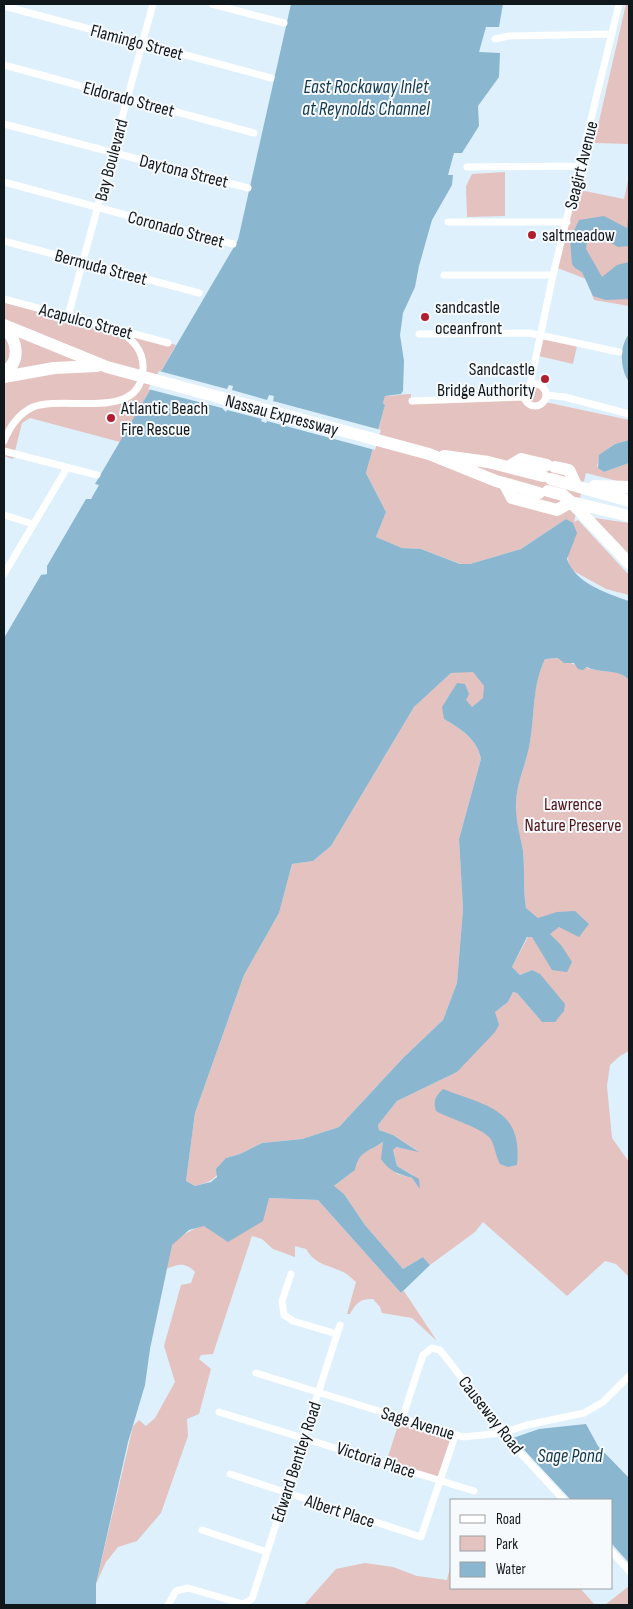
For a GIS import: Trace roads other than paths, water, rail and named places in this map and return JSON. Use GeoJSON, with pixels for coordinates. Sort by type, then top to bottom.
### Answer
{"type":"FeatureCollection","features":[{"type":"Feature","properties":{"kind":"highway","name":"Nassau Expressway"},"geometry":{"type":"LineString","coordinates":[[4,327],[107,367],[429,454],[504,483],[576,485],[629,500]]}},
{"type":"Feature","properties":{"kind":"highway"},"geometry":{"type":"LineString","coordinates":[[4,327],[13,340],[16,349],[12,365],[4,372]]}},
{"type":"Feature","properties":{"kind":"highway","name":"Nassau Expressway"},"geometry":{"type":"LineString","coordinates":[[4,376],[72,366],[107,367]]}},
{"type":"Feature","properties":{"kind":"highway","name":"Nassau Expressway"},"geometry":{"type":"LineString","coordinates":[[429,454],[466,458],[508,467],[521,459],[546,484]]}},
{"type":"Feature","properties":{"kind":"highway"},"geometry":{"type":"LineString","coordinates":[[504,483],[512,498],[557,510],[571,502],[629,516]]}},
{"type":"Feature","properties":{"kind":"highway"},"geometry":{"type":"LineString","coordinates":[[546,484],[564,491],[571,502],[629,562]]}},
{"type":"Feature","properties":{"kind":"highway"},"geometry":{"type":"LineString","coordinates":[[576,485],[629,487]]}},
{"type":"Feature","properties":{"kind":"street","name":"Bay Boulevard"},"geometry":{"type":"LineString","coordinates":[[68,316],[153,4]]}},
{"type":"Feature","properties":{"kind":"street"},"geometry":{"type":"LineString","coordinates":[[212,4],[284,23]]}},
{"type":"Feature","properties":{"kind":"street","name":"Seagirt Avenue"},"geometry":{"type":"LineString","coordinates":[[530,385],[553,275],[619,4]]}},
{"type":"Feature","properties":{"kind":"street","name":"Flamingo Street"},"geometry":{"type":"LineString","coordinates":[[4,6],[271,78]]}},
{"type":"Feature","properties":{"kind":"street"},"geometry":{"type":"LineString","coordinates":[[495,39],[508,36],[612,34]]}},
{"type":"Feature","properties":{"kind":"street","name":"Eldorado Street"},"geometry":{"type":"LineString","coordinates":[[4,65],[254,133]]}},
{"type":"Feature","properties":{"kind":"street","name":"Daytona Street"},"geometry":{"type":"LineString","coordinates":[[4,124],[248,188]]}},
{"type":"Feature","properties":{"kind":"street"},"geometry":{"type":"LineString","coordinates":[[467,167],[580,166]]}},
{"type":"Feature","properties":{"kind":"street","name":"Coronado Street"},"geometry":{"type":"LineString","coordinates":[[4,182],[233,244]]}},
{"type":"Feature","properties":{"kind":"street"},"geometry":{"type":"LineString","coordinates":[[448,222],[567,222]]}},
{"type":"Feature","properties":{"kind":"street","name":"Bermuda Street"},"geometry":{"type":"LineString","coordinates":[[4,241],[199,293]]}},
{"type":"Feature","properties":{"kind":"street"},"geometry":{"type":"LineString","coordinates":[[444,275],[553,275]]}},
{"type":"Feature","properties":{"kind":"street","name":"Acapulco Street"},"geometry":{"type":"LineString","coordinates":[[4,299],[168,343]]}},
{"type":"Feature","properties":{"kind":"street"},"geometry":{"type":"LineString","coordinates":[[4,441],[16,420],[31,408],[42,404],[114,402],[126,398],[137,388],[141,379],[143,362],[139,350],[130,339],[117,330]]}},
{"type":"Feature","properties":{"kind":"street"},"geometry":{"type":"LineString","coordinates":[[419,334],[540,334],[619,352]]}},
{"type":"Feature","properties":{"kind":"street"},"geometry":{"type":"LineString","coordinates":[[530,385],[541,386],[546,395],[544,402],[538,406],[530,406],[524,397],[530,385]]}},
{"type":"Feature","properties":{"kind":"street"},"geometry":{"type":"LineString","coordinates":[[546,395],[565,397],[629,414]]}},
{"type":"Feature","properties":{"kind":"street"},"geometry":{"type":"LineString","coordinates":[[412,401],[524,397]]}},
{"type":"Feature","properties":{"kind":"street"},"geometry":{"type":"LineString","coordinates":[[4,451],[97,476]]}},
{"type":"Feature","properties":{"kind":"street"},"geometry":{"type":"LineString","coordinates":[[4,573],[67,468]]}},
{"type":"Feature","properties":{"kind":"street"},"geometry":{"type":"LineString","coordinates":[[4,515],[33,524]]}},
{"type":"Feature","properties":{"kind":"street"},"geometry":{"type":"LineString","coordinates":[[291,1274],[282,1301],[284,1315],[293,1321],[337,1334]]}},
{"type":"Feature","properties":{"kind":"street","name":"Edward Bentley Road"},"geometry":{"type":"LineString","coordinates":[[168,1605],[176,1591],[181,1588],[199,1590],[243,1604],[252,1599],[340,1325]]}},
{"type":"Feature","properties":{"kind":"street","name":"Causeway Road"},"geometry":{"type":"LineString","coordinates":[[402,1419],[423,1355],[432,1348],[440,1350],[490,1414],[502,1433],[563,1499]]}},
{"type":"Feature","properties":{"kind":"street","name":"Sage Avenue"},"geometry":{"type":"LineString","coordinates":[[256,1373],[456,1436],[502,1433],[527,1425],[584,1413],[603,1402],[629,1376]]}},
{"type":"Feature","properties":{"kind":"street","name":"Victoria Place"},"geometry":{"type":"LineString","coordinates":[[220,1412],[474,1491]]}},
{"type":"Feature","properties":{"kind":"street"},"geometry":{"type":"LineString","coordinates":[[440,1481],[456,1436]]}},
{"type":"Feature","properties":{"kind":"street","name":"Albert Place"},"geometry":{"type":"LineString","coordinates":[[230,1474],[421,1538],[440,1481]]}},
{"type":"Feature","properties":{"kind":"street"},"geometry":{"type":"LineString","coordinates":[[202,1530],[267,1552]]}},
{"type":"Feature","properties":{"kind":"street"},"geometry":{"type":"LineString","coordinates":[[613,1553],[629,1571]]}},
{"type":"Feature","properties":{"kind":"water","name":"East Rockaway Inlet at Reynolds Channel"},"geometry":{"type":"Polygon","coordinates":[[[291,4],[503,4],[499,27],[486,27],[479,52],[500,53],[499,77],[478,106],[479,126],[462,153],[454,153],[448,175],[453,175],[452,185],[432,220],[415,287],[403,313],[400,335],[404,361],[403,391],[401,394],[385,396],[383,403],[385,405],[366,473],[386,512],[376,537],[402,548],[421,549],[460,564],[470,564],[521,549],[566,519],[573,523],[577,533],[567,559],[577,575],[592,586],[629,601],[629,680],[615,672],[587,667],[583,670],[578,669],[574,663],[564,663],[558,658],[545,659],[538,679],[534,700],[532,732],[516,802],[516,814],[523,851],[526,908],[538,918],[557,912],[575,911],[589,924],[579,937],[559,927],[550,934],[561,945],[572,962],[567,972],[552,970],[532,937],[527,937],[512,967],[520,975],[532,970],[540,974],[565,1004],[564,1011],[555,1022],[542,1022],[517,993],[513,992],[508,1002],[495,1012],[499,1025],[495,1032],[457,1072],[397,1101],[378,1125],[379,1130],[393,1135],[419,1152],[396,1147],[393,1150],[397,1166],[419,1179],[420,1189],[412,1178],[394,1172],[384,1163],[381,1159],[383,1142],[362,1155],[355,1170],[334,1186],[344,1194],[365,1225],[403,1269],[423,1257],[430,1265],[401,1293],[318,1200],[269,1198],[263,1221],[228,1242],[204,1226],[189,1230],[172,1245],[150,1349],[145,1385],[128,1442],[96,1584],[96,1605],[4,1605],[4,638],[41,575],[47,574],[47,566],[86,499],[91,499],[99,485],[95,484],[238,240],[291,4]],[[473,672],[451,673],[414,707],[331,846],[313,861],[292,864],[279,913],[244,975],[195,1113],[186,1181],[195,1186],[211,1182],[217,1177],[216,1169],[226,1158],[240,1154],[262,1143],[302,1139],[339,1127],[403,1058],[443,1020],[457,983],[463,909],[459,839],[481,759],[472,740],[456,726],[444,719],[442,707],[457,683],[465,684],[469,694],[466,700],[472,707],[483,698],[484,686],[473,672]]]}},
{"type":"Feature","properties":{"kind":"water"},"geometry":{"type":"Polygon","coordinates":[[[629,210],[629,246],[618,247],[591,231],[588,232],[586,249],[602,277],[617,265],[629,262],[629,299],[606,300],[593,296],[582,272],[572,264],[570,239],[579,220],[604,216],[627,228],[629,210]]]}},
{"type":"Feature","properties":{"kind":"water"},"geometry":{"type":"Polygon","coordinates":[[[629,334],[629,382],[622,365],[622,351],[629,334]]]}},
{"type":"Feature","properties":{"kind":"water"},"geometry":{"type":"Polygon","coordinates":[[[629,440],[629,463],[604,472],[598,468],[599,455],[615,444],[629,440]]]}},
{"type":"Feature","properties":{"kind":"water"},"geometry":{"type":"Polygon","coordinates":[[[443,1089],[486,1105],[507,1120],[514,1131],[517,1146],[517,1165],[508,1167],[500,1164],[490,1138],[472,1127],[436,1111],[435,1099],[443,1089]]]}},
{"type":"Feature","properties":{"kind":"water","name":"Sage Pond"},"geometry":{"type":"Polygon","coordinates":[[[586,1424],[598,1446],[629,1478],[629,1563],[613,1545],[613,1499],[570,1499],[513,1438],[539,1429],[586,1424]]]}},
{"type":"Feature","properties":{"kind":"place","name":"saltmeadow"},"geometry":{"type":"Point","coordinates":[532,235]}},
{"type":"Feature","properties":{"kind":"place","name":"sandcastle oceanfront"},"geometry":{"type":"Point","coordinates":[425,317]}},
{"type":"Feature","properties":{"kind":"place","name":"Sandcastle Bridge Authority"},"geometry":{"type":"Point","coordinates":[545,379]}},
{"type":"Feature","properties":{"kind":"place","name":"Atlantic Beach Fire Rescue"},"geometry":{"type":"Point","coordinates":[111,418]}},
{"type":"Feature","properties":{"kind":"park label","name":"Lawrence Nature Preserve"},"geometry":{"type":"Point","coordinates":[573,814]}}]}
